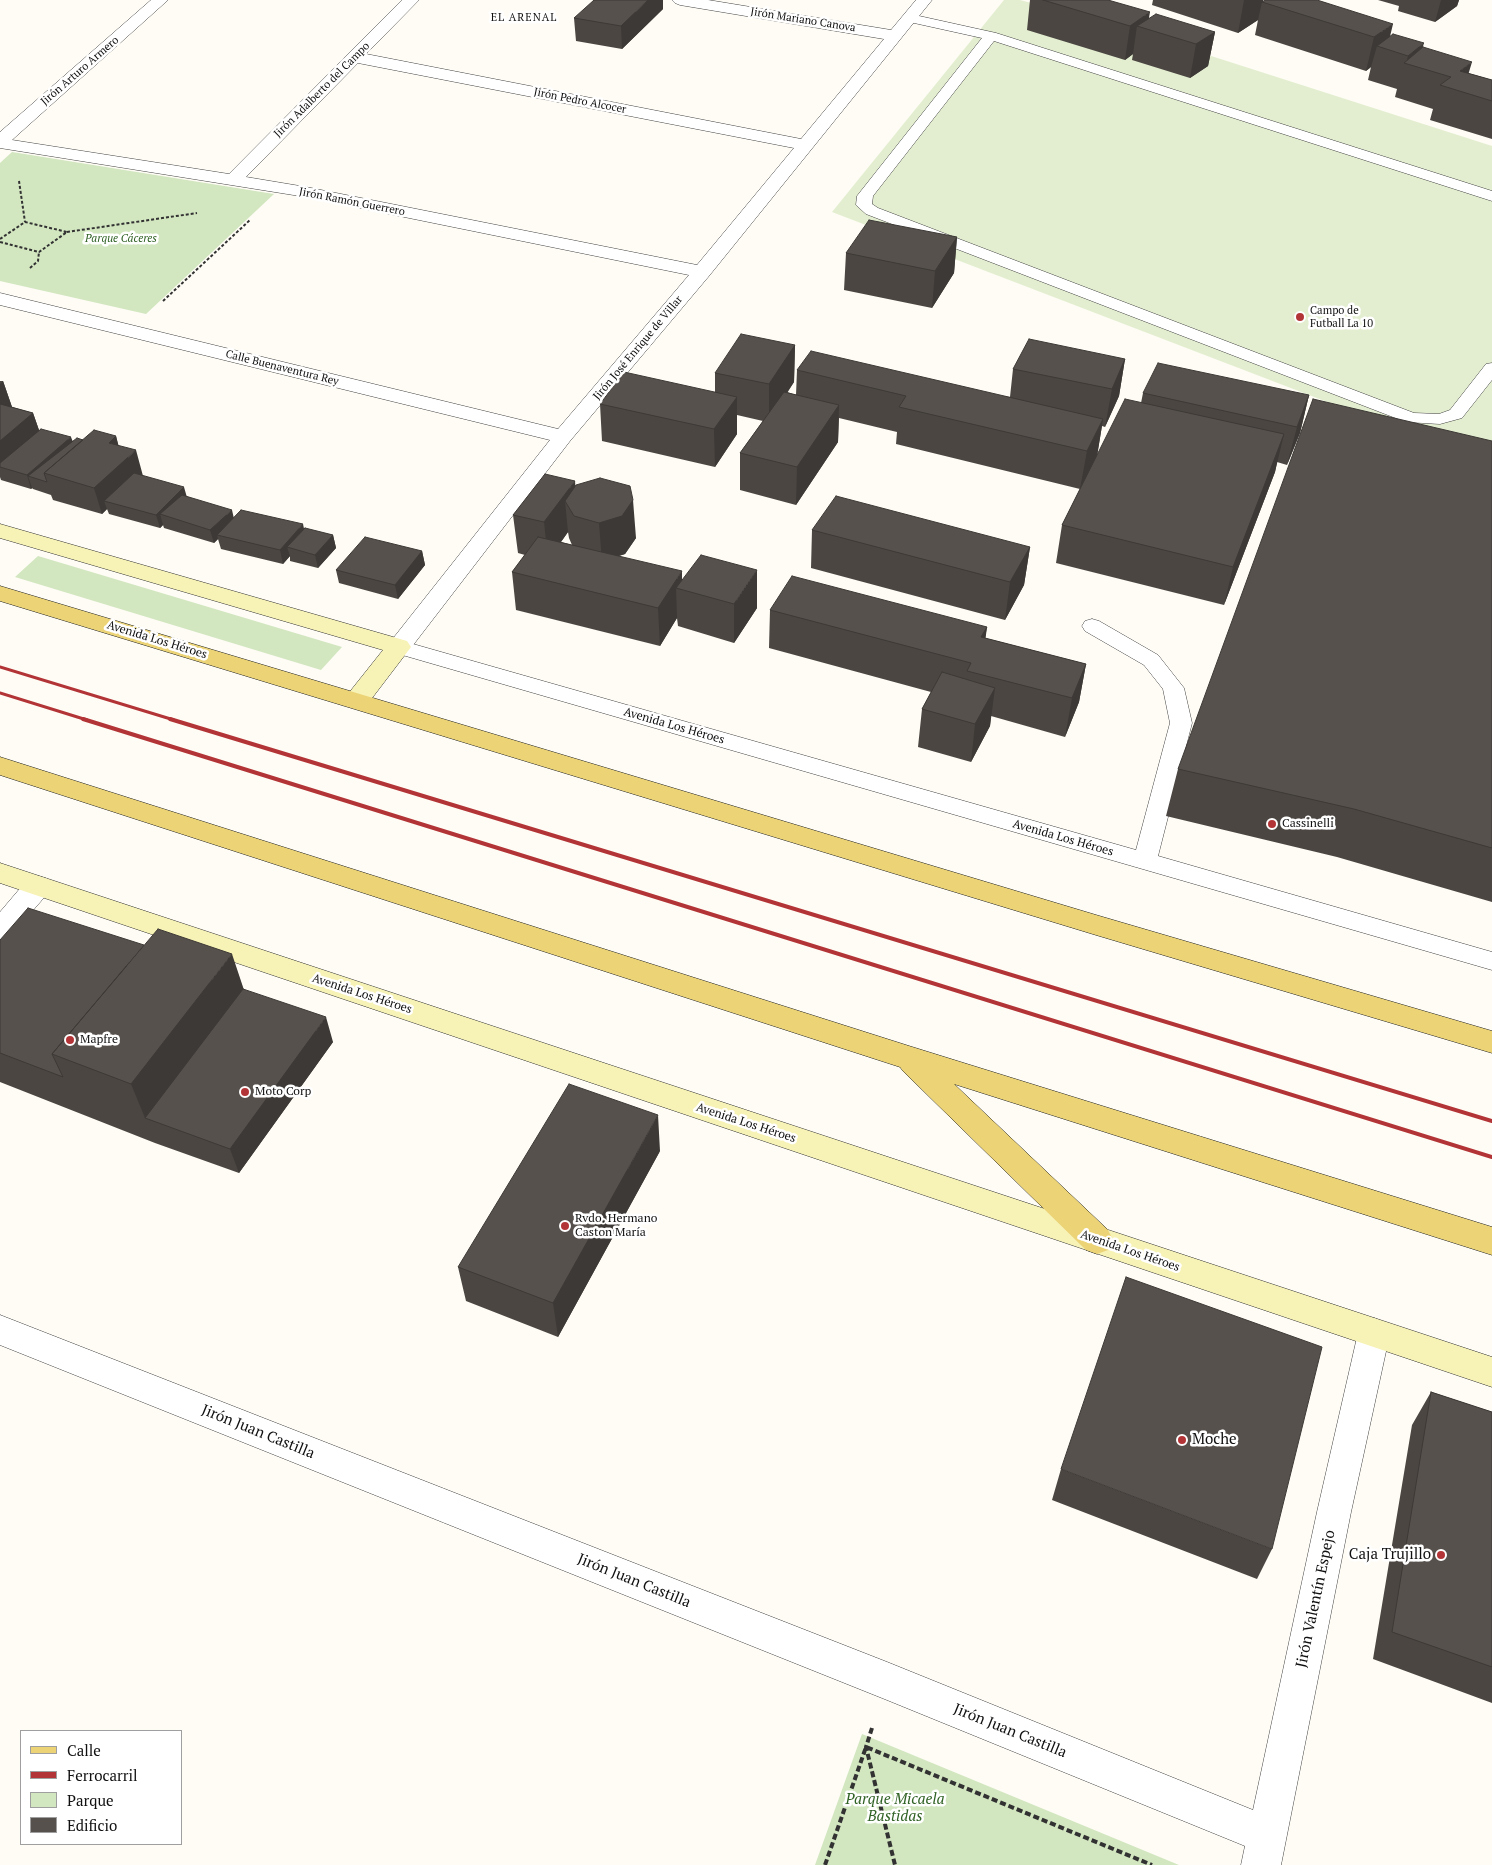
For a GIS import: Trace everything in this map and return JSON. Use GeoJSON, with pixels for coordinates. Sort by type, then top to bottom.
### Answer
{"type":"FeatureCollection","features":[{"type":"Feature","properties":{"kind":"main road","name":"Avenida Los Héroes"},"geometry":{"type":"LineString","coordinates":[[0,593],[1096,925],[1492,1042]]}},
{"type":"Feature","properties":{"kind":"main road"},"geometry":{"type":"LineString","coordinates":[[0,766],[909,1058],[1492,1241]]}},
{"type":"Feature","properties":{"kind":"main road"},"geometry":{"type":"LineString","coordinates":[[909,1058],[1097,1240]]}},
{"type":"Feature","properties":{"kind":"street","name":"Jirón Arturo Armero"},"geometry":{"type":"LineString","coordinates":[[0,142],[160,0]]}},
{"type":"Feature","properties":{"kind":"street","name":"Jirón Adalberto del Campo"},"geometry":{"type":"LineString","coordinates":[[234,180],[411,0]]}},
{"type":"Feature","properties":{"kind":"street","name":"Jirón Mariano Canova"},"geometry":{"type":"LineString","coordinates":[[680,0],[896,36]]}},
{"type":"Feature","properties":{"kind":"street","name":"Jirón José Enrique de Villar"},"geometry":{"type":"LineString","coordinates":[[357,700],[563,437],[702,272],[924,0]]}},
{"type":"Feature","properties":{"kind":"street","name":"Jirón Pedro Alcocer"},"geometry":{"type":"LineString","coordinates":[[355,57],[805,144]]}},
{"type":"Feature","properties":{"kind":"street","name":"Jirón Ramón Guerrero"},"geometry":{"type":"LineString","coordinates":[[0,142],[283,188],[702,272]]}},
{"type":"Feature","properties":{"kind":"street","name":"Calle Buenaventura Rey"},"geometry":{"type":"LineString","coordinates":[[0,299],[563,437]]}},
{"type":"Feature","properties":{"kind":"street","name":"Avenida Los Héroes"},"geometry":{"type":"LineString","coordinates":[[0,531],[399,647]]}},
{"type":"Feature","properties":{"kind":"street","name":"Avenida Los Héroes"},"geometry":{"type":"LineString","coordinates":[[0,873],[1492,1372]]}},
{"type":"Feature","properties":{"kind":"street"},"geometry":{"type":"LineString","coordinates":[[0,930],[38,886]]}},
{"type":"Feature","properties":{"kind":"street","name":"Jirón Juan Castilla"},"geometry":{"type":"LineString","coordinates":[[0,1330],[887,1681],[1264,1850]]}},
{"type":"Feature","properties":{"kind":"street","name":"Jirón Valentín Espejo"},"geometry":{"type":"LineString","coordinates":[[1264,1850],[1334,1512],[1374,1333]]}},
{"type":"Feature","properties":{"kind":"lane"},"geometry":{"type":"LineString","coordinates":[[910,18],[991,36],[1492,196]]}},
{"type":"Feature","properties":{"kind":"lane"},"geometry":{"type":"LineString","coordinates":[[991,36],[865,196],[864,205],[872,211],[1412,418],[1440,419],[1456,414],[1492,368]]}},
{"type":"Feature","properties":{"kind":"lane"},"geometry":{"type":"LineString","coordinates":[[1092,626],[1151,660],[1173,688],[1181,723],[1145,861]]}},
{"type":"Feature","properties":{"kind":"lane","name":"Avenida Los Héroes"},"geometry":{"type":"LineString","coordinates":[[399,647],[1492,961]]}},
{"type":"Feature","properties":{"kind":"path"},"geometry":{"type":"LineString","coordinates":[[130,331],[283,188]]}},
{"type":"Feature","properties":{"kind":"path"},"geometry":{"type":"LineString","coordinates":[[0,241],[25,222],[67,232],[201,212]]}},
{"type":"Feature","properties":{"kind":"path"},"geometry":{"type":"LineString","coordinates":[[0,241],[40,252],[67,232]]}},
{"type":"Feature","properties":{"kind":"path"},"geometry":{"type":"LineString","coordinates":[[825,1865],[887,1681]]}},
{"type":"Feature","properties":{"kind":"path"},"geometry":{"type":"LineString","coordinates":[[866,1747],[895,1865]]}},
{"type":"Feature","properties":{"kind":"path"},"geometry":{"type":"LineString","coordinates":[[866,1747],[1152,1865]]}},
{"type":"Feature","properties":{"kind":"green space","name":"Campo de Futball La 10"},"geometry":{"type":"Polygon","coordinates":[[[1004,0],[1020,0],[1102,21],[1492,146],[1492,450],[1382,423],[832,212],[1004,0]]]}},
{"type":"Feature","properties":{"kind":"green space","name":"Parque Cáceres"},"geometry":{"type":"Polygon","coordinates":[[[12,152],[274,194],[146,314],[0,281],[0,163],[12,152]]]}},
{"type":"Feature","properties":{"kind":"green space"},"geometry":{"type":"Polygon","coordinates":[[[38,556],[342,647],[321,670],[15,577],[38,556]]]}},
{"type":"Feature","properties":{"kind":"green space","name":"Parque Micaela Bastidas"},"geometry":{"type":"Polygon","coordinates":[[[862,1734],[1179,1865],[815,1865],[862,1734]]]}},
{"type":"Feature","properties":{"kind":"building"},"geometry":{"type":"Polygon","coordinates":[[[594,0],[648,0],[621,26],[574,18],[594,0]]]}},
{"type":"Feature","properties":{"kind":"building"},"geometry":{"type":"Polygon","coordinates":[[[1043,0],[1108,0],[1150,12],[1130,26],[1043,0]]]}},
{"type":"Feature","properties":{"kind":"building"},"geometry":{"type":"Polygon","coordinates":[[[1265,0],[1317,0],[1393,24],[1374,37],[1262,2],[1265,0]]]}},
{"type":"Feature","properties":{"kind":"building"},"geometry":{"type":"Polygon","coordinates":[[[1156,14],[1215,32],[1196,44],[1137,26],[1156,14]]]}},
{"type":"Feature","properties":{"kind":"building"},"geometry":{"type":"Polygon","coordinates":[[[1393,34],[1424,43],[1408,56],[1377,46],[1393,34]]]}},
{"type":"Feature","properties":{"kind":"building"},"geometry":{"type":"Polygon","coordinates":[[[1423,47],[1472,62],[1460,71],[1492,80],[1492,101],[1440,85],[1451,77],[1404,63],[1423,47]]]}},
{"type":"Feature","properties":{"kind":"building"},"geometry":{"type":"Polygon","coordinates":[[[869,220],[957,237],[935,271],[846,253],[869,220]]]}},
{"type":"Feature","properties":{"kind":"building"},"geometry":{"type":"Polygon","coordinates":[[[741,334],[795,345],[769,384],[715,373],[741,334]]]}},
{"type":"Feature","properties":{"kind":"building"},"geometry":{"type":"Polygon","coordinates":[[[1029,339],[1125,359],[1112,389],[1013,369],[1029,339]]]}},
{"type":"Feature","properties":{"kind":"building"},"geometry":{"type":"Polygon","coordinates":[[[811,351],[1103,419],[1087,451],[899,407],[906,396],[797,370],[811,351]]]}},
{"type":"Feature","properties":{"kind":"building"},"geometry":{"type":"Polygon","coordinates":[[[1158,363],[1309,395],[1297,427],[1143,393],[1158,363]]]}},
{"type":"Feature","properties":{"kind":"building"},"geometry":{"type":"Polygon","coordinates":[[[624,372],[737,397],[714,429],[600,404],[624,372]]]}},
{"type":"Feature","properties":{"kind":"building"},"geometry":{"type":"Polygon","coordinates":[[[784,392],[839,405],[797,467],[740,453],[784,392]]]}},
{"type":"Feature","properties":{"kind":"building"},"geometry":{"type":"Polygon","coordinates":[[[1125,399],[1284,434],[1233,567],[1062,525],[1125,399]]]}},
{"type":"Feature","properties":{"kind":"building"},"geometry":{"type":"Polygon","coordinates":[[[1313,399],[1492,441],[1492,848],[1354,809],[1178,769],[1313,399]]]}},
{"type":"Feature","properties":{"kind":"building"},"geometry":{"type":"Polygon","coordinates":[[[0,404],[33,413],[0,441],[0,404]]]}},
{"type":"Feature","properties":{"kind":"building"},"geometry":{"type":"Polygon","coordinates":[[[41,429],[71,437],[27,475],[0,467],[0,463],[41,429]]]}},
{"type":"Feature","properties":{"kind":"building"},"geometry":{"type":"Polygon","coordinates":[[[94,430],[116,436],[109,443],[136,450],[94,488],[44,473],[94,430]]]}},
{"type":"Feature","properties":{"kind":"building"},"geometry":{"type":"Polygon","coordinates":[[[77,438],[83,440],[44,473],[47,482],[28,476],[77,438]]]}},
{"type":"Feature","properties":{"kind":"building"},"geometry":{"type":"Polygon","coordinates":[[[134,473],[184,487],[156,515],[104,501],[134,473]]]}},
{"type":"Feature","properties":{"kind":"building"},"geometry":{"type":"Polygon","coordinates":[[[545,474],[575,481],[544,522],[513,515],[545,474]]]}},
{"type":"Feature","properties":{"kind":"building"},"geometry":{"type":"Polygon","coordinates":[[[600,478],[630,486],[633,500],[622,516],[599,523],[574,516],[565,501],[576,485],[600,478]]]}},
{"type":"Feature","properties":{"kind":"building"},"geometry":{"type":"Polygon","coordinates":[[[182,495],[232,510],[210,530],[160,514],[182,495]]]}},
{"type":"Feature","properties":{"kind":"building"},"geometry":{"type":"Polygon","coordinates":[[[836,496],[1030,547],[1010,582],[812,530],[836,496]]]}},
{"type":"Feature","properties":{"kind":"building"},"geometry":{"type":"Polygon","coordinates":[[[241,510],[303,524],[280,550],[217,535],[241,510]]]}},
{"type":"Feature","properties":{"kind":"building"},"geometry":{"type":"Polygon","coordinates":[[[305,528],[333,535],[315,555],[287,547],[305,528]]]}},
{"type":"Feature","properties":{"kind":"building"},"geometry":{"type":"Polygon","coordinates":[[[365,537],[422,551],[395,585],[336,570],[365,537]]]}},
{"type":"Feature","properties":{"kind":"building"},"geometry":{"type":"Polygon","coordinates":[[[538,537],[682,571],[658,608],[512,572],[538,537]]]}},
{"type":"Feature","properties":{"kind":"building"},"geometry":{"type":"Polygon","coordinates":[[[701,555],[757,570],[734,604],[676,588],[701,555]]]}},
{"type":"Feature","properties":{"kind":"building"},"geometry":{"type":"Polygon","coordinates":[[[792,576],[987,627],[981,637],[1086,664],[1072,698],[967,671],[971,663],[770,610],[792,576]]]}},
{"type":"Feature","properties":{"kind":"building"},"geometry":{"type":"Polygon","coordinates":[[[942,672],[995,688],[975,724],[922,709],[942,672]]]}},
{"type":"Feature","properties":{"kind":"building"},"geometry":{"type":"Polygon","coordinates":[[[28,908],[144,945],[52,1054],[63,1077],[0,1053],[0,940],[28,908]]]}},
{"type":"Feature","properties":{"kind":"building"},"geometry":{"type":"Polygon","coordinates":[[[158,929],[232,954],[131,1084],[52,1054],[158,929]]]}},
{"type":"Feature","properties":{"kind":"building","name":"Moto Corp"},"geometry":{"type":"Polygon","coordinates":[[[243,989],[326,1017],[230,1149],[145,1118],[243,989]]]}},
{"type":"Feature","properties":{"kind":"building","name":"Rvdo. Hermano Caston María"},"geometry":{"type":"Polygon","coordinates":[[[569,1084],[658,1115],[553,1303],[458,1267],[569,1084]]]}},
{"type":"Feature","properties":{"kind":"building","name":"Moche"},"geometry":{"type":"Polygon","coordinates":[[[1126,1277],[1322,1347],[1272,1549],[1061,1469],[1126,1277]]]}},
{"type":"Feature","properties":{"kind":"building","name":"Caja Trujillo"},"geometry":{"type":"Polygon","coordinates":[[[1431,1392],[1492,1412],[1492,1667],[1392,1632],[1431,1392]]]}},
{"type":"Feature","properties":{"kind":"railway"},"geometry":{"type":"LineString","coordinates":[[0,667],[174,720]]}},
{"type":"Feature","properties":{"kind":"railway"},"geometry":{"type":"LineString","coordinates":[[0,693],[87,720]]}},
{"type":"Feature","properties":{"kind":"railway"},"geometry":{"type":"LineString","coordinates":[[83,719],[1492,1157]]}},
{"type":"Feature","properties":{"kind":"railway"},"geometry":{"type":"LineString","coordinates":[[170,719],[1492,1121]]}},
{"type":"Feature","properties":{"kind":"place","name":"Campo de Futball La 10"},"geometry":{"type":"Point","coordinates":[1300,317]}},
{"type":"Feature","properties":{"kind":"place","name":"Cassinelli"},"geometry":{"type":"Point","coordinates":[1272,824]}},
{"type":"Feature","properties":{"kind":"place","name":"Mapfre"},"geometry":{"type":"Point","coordinates":[70,1040]}},
{"type":"Feature","properties":{"kind":"place","name":"Moto Corp"},"geometry":{"type":"Point","coordinates":[245,1092]}},
{"type":"Feature","properties":{"kind":"place","name":"Rvdo. Hermano Caston María"},"geometry":{"type":"Point","coordinates":[565,1226]}},
{"type":"Feature","properties":{"kind":"place","name":"Moche"},"geometry":{"type":"Point","coordinates":[1182,1440]}},
{"type":"Feature","properties":{"kind":"place","name":"Caja Trujillo"},"geometry":{"type":"Point","coordinates":[1441,1555]}},
{"type":"Feature","properties":{"kind":"district","name":"EL ARENAL"},"geometry":{"type":"Point","coordinates":[524,18]}}]}
